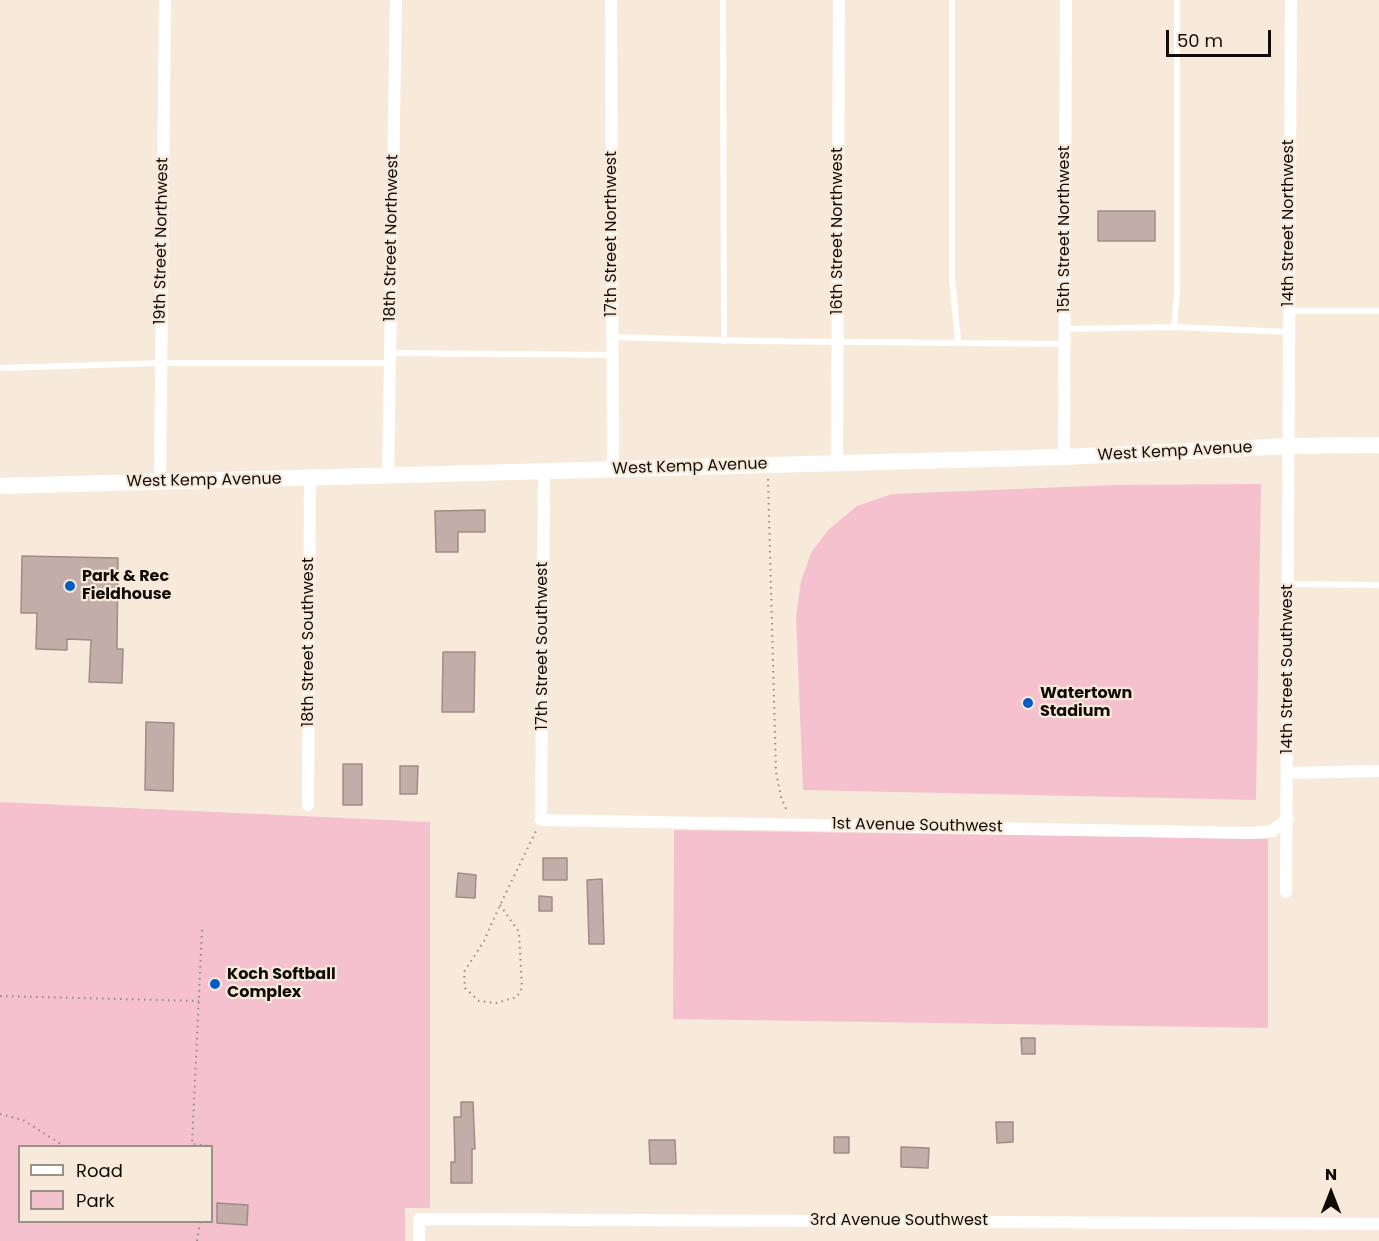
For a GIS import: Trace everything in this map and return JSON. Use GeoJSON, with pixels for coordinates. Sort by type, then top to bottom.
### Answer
{"type":"FeatureCollection","features":[{"type":"Feature","properties":{"kind":"street","name":"19th Street Northwest"},"geometry":{"type":"LineString","coordinates":[[160,483],[165,0]]}},
{"type":"Feature","properties":{"kind":"street","name":"18th Street Northwest"},"geometry":{"type":"LineString","coordinates":[[388,476],[396,0]]}},
{"type":"Feature","properties":{"kind":"street","name":"17th Street Northwest"},"geometry":{"type":"LineString","coordinates":[[611,0],[613,469]]}},
{"type":"Feature","properties":{"kind":"street","name":"16th Street Northwest"},"geometry":{"type":"LineString","coordinates":[[837,462],[839,0]]}},
{"type":"Feature","properties":{"kind":"street","name":"15th Street Northwest"},"geometry":{"type":"LineString","coordinates":[[1064,458],[1066,0]]}},
{"type":"Feature","properties":{"kind":"street","name":"14th Street Northwest"},"geometry":{"type":"LineString","coordinates":[[1290,446],[1291,0]]}},
{"type":"Feature","properties":{"kind":"street","name":"West Kemp Avenue"},"geometry":{"type":"LineString","coordinates":[[0,486],[310,479],[837,462],[1064,458],[1290,446],[1379,445]]}},
{"type":"Feature","properties":{"kind":"street","name":"14th Street Southwest"},"geometry":{"type":"LineString","coordinates":[[1286,892],[1290,446]]}},
{"type":"Feature","properties":{"kind":"street","name":"17th Street Southwest"},"geometry":{"type":"LineString","coordinates":[[541,820],[544,472]]}},
{"type":"Feature","properties":{"kind":"street","name":"18th Street Southwest"},"geometry":{"type":"LineString","coordinates":[[308,805],[310,479]]}},
{"type":"Feature","properties":{"kind":"street"},"geometry":{"type":"LineString","coordinates":[[1288,773],[1379,771]]}},
{"type":"Feature","properties":{"kind":"street","name":"1st Avenue Southwest"},"geometry":{"type":"LineString","coordinates":[[541,820],[1251,833],[1272,831],[1288,819]]}},
{"type":"Feature","properties":{"kind":"street","name":"3rd Avenue Southwest"},"geometry":{"type":"LineString","coordinates":[[419,1241],[419,1219],[1379,1224]]}},
{"type":"Feature","properties":{"kind":"lane"},"geometry":{"type":"LineString","coordinates":[[723,0],[724,341]]}},
{"type":"Feature","properties":{"kind":"lane"},"geometry":{"type":"LineString","coordinates":[[952,0],[952,278],[958,341]]}},
{"type":"Feature","properties":{"kind":"lane"},"geometry":{"type":"LineString","coordinates":[[1173,327],[1177,263],[1178,0]]}},
{"type":"Feature","properties":{"kind":"lane"},"geometry":{"type":"LineString","coordinates":[[1289,311],[1379,311]]}},
{"type":"Feature","properties":{"kind":"lane"},"geometry":{"type":"LineString","coordinates":[[1065,329],[1173,327],[1289,332]]}},
{"type":"Feature","properties":{"kind":"lane"},"geometry":{"type":"LineString","coordinates":[[612,337],[724,341],[958,341],[1064,344]]}},
{"type":"Feature","properties":{"kind":"lane"},"geometry":{"type":"LineString","coordinates":[[0,368],[613,355]]}},
{"type":"Feature","properties":{"kind":"lane"},"geometry":{"type":"LineString","coordinates":[[1288,584],[1379,585]]}},
{"type":"Feature","properties":{"kind":"path"},"geometry":{"type":"LineString","coordinates":[[768,464],[777,771],[781,797],[792,823]]}},
{"type":"Feature","properties":{"kind":"path"},"geometry":{"type":"LineString","coordinates":[[500,906],[519,932],[522,988],[517,997],[496,1003],[479,1001],[465,988],[464,972],[484,941],[500,906],[541,820]]}},
{"type":"Feature","properties":{"kind":"path"},"geometry":{"type":"LineString","coordinates":[[200,1145],[192,1144],[202,930]]}},
{"type":"Feature","properties":{"kind":"path"},"geometry":{"type":"LineString","coordinates":[[0,996],[199,1001]]}},
{"type":"Feature","properties":{"kind":"path"},"geometry":{"type":"LineString","coordinates":[[0,1114],[23,1120],[62,1145]]}},
{"type":"Feature","properties":{"kind":"path"},"geometry":{"type":"LineString","coordinates":[[197,1241],[200,1223]]}},
{"type":"Feature","properties":{"kind":"green space","name":"Watertown Stadium"},"geometry":{"type":"Polygon","coordinates":[[[1261,484],[1256,800],[803,790],[796,616],[801,581],[811,553],[828,530],[857,506],[892,494],[1114,485],[1261,484]]]}},
{"type":"Feature","properties":{"kind":"green space","name":"Koch Softball Complex"},"geometry":{"type":"Polygon","coordinates":[[[0,802],[430,822],[430,1208],[405,1208],[405,1241],[0,1241],[0,802]]]}},
{"type":"Feature","properties":{"kind":"green space"},"geometry":{"type":"Polygon","coordinates":[[[674,830],[1268,839],[1268,1028],[673,1019],[674,830]]]}},
{"type":"Feature","properties":{"kind":"building"},"geometry":{"type":"Polygon","coordinates":[[[1098,211],[1155,211],[1155,241],[1098,241],[1098,211]]]}},
{"type":"Feature","properties":{"kind":"building"},"geometry":{"type":"Polygon","coordinates":[[[485,510],[485,532],[458,532],[458,552],[436,552],[435,511],[485,510]]]}},
{"type":"Feature","properties":{"kind":"building","name":"Park & Rec Fieldhouse"},"geometry":{"type":"Polygon","coordinates":[[[22,556],[118,558],[117,649],[123,649],[122,683],[89,682],[91,640],[67,639],[67,650],[36,649],[37,613],[21,613],[22,556]]]}},
{"type":"Feature","properties":{"kind":"building"},"geometry":{"type":"Polygon","coordinates":[[[443,652],[475,652],[474,712],[442,712],[443,652]]]}},
{"type":"Feature","properties":{"kind":"building"},"geometry":{"type":"Polygon","coordinates":[[[146,722],[174,723],[173,791],[145,790],[146,722]]]}},
{"type":"Feature","properties":{"kind":"building"},"geometry":{"type":"Polygon","coordinates":[[[343,764],[362,764],[362,805],[343,805],[343,764]]]}},
{"type":"Feature","properties":{"kind":"building"},"geometry":{"type":"Polygon","coordinates":[[[400,766],[418,766],[417,794],[400,794],[400,766]]]}},
{"type":"Feature","properties":{"kind":"building"},"geometry":{"type":"Polygon","coordinates":[[[543,858],[567,858],[567,880],[543,880],[543,858]]]}},
{"type":"Feature","properties":{"kind":"building"},"geometry":{"type":"Polygon","coordinates":[[[458,873],[476,875],[475,898],[456,897],[458,873]]]}},
{"type":"Feature","properties":{"kind":"building"},"geometry":{"type":"Polygon","coordinates":[[[602,879],[604,944],[589,944],[587,880],[602,879]]]}},
{"type":"Feature","properties":{"kind":"building"},"geometry":{"type":"Polygon","coordinates":[[[539,896],[552,897],[552,911],[539,911],[539,896]]]}},
{"type":"Feature","properties":{"kind":"building"},"geometry":{"type":"Polygon","coordinates":[[[1021,1038],[1035,1038],[1035,1054],[1022,1054],[1021,1038]]]}},
{"type":"Feature","properties":{"kind":"building"},"geometry":{"type":"Polygon","coordinates":[[[461,1102],[473,1102],[475,1149],[472,1149],[472,1183],[451,1183],[451,1162],[455,1162],[454,1117],[461,1117],[461,1102]]]}},
{"type":"Feature","properties":{"kind":"building"},"geometry":{"type":"Polygon","coordinates":[[[996,1122],[1013,1122],[1013,1142],[997,1143],[996,1122]]]}},
{"type":"Feature","properties":{"kind":"building"},"geometry":{"type":"Polygon","coordinates":[[[834,1137],[849,1137],[849,1153],[834,1153],[834,1137]]]}},
{"type":"Feature","properties":{"kind":"building"},"geometry":{"type":"Polygon","coordinates":[[[649,1140],[675,1140],[676,1164],[650,1164],[649,1140]]]}},
{"type":"Feature","properties":{"kind":"building"},"geometry":{"type":"Polygon","coordinates":[[[901,1147],[929,1148],[928,1168],[901,1167],[901,1147]]]}},
{"type":"Feature","properties":{"kind":"building"},"geometry":{"type":"Polygon","coordinates":[[[217,1203],[248,1205],[247,1225],[217,1223],[217,1203]]]}},
{"type":"Feature","properties":{"kind":"place","name":"Park & Rec Fieldhouse"},"geometry":{"type":"Point","coordinates":[70,586]}},
{"type":"Feature","properties":{"kind":"place","name":"Watertown Stadium"},"geometry":{"type":"Point","coordinates":[1028,703]}},
{"type":"Feature","properties":{"kind":"place","name":"Koch Softball Complex"},"geometry":{"type":"Point","coordinates":[215,984]}}]}
